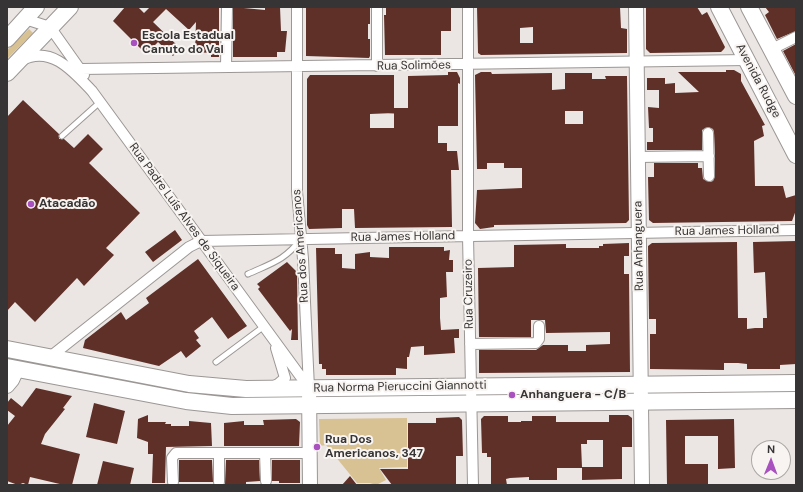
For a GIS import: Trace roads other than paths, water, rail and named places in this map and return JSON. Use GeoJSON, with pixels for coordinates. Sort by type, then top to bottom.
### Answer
{"type":"FeatureCollection","features":[{"type":"Feature","properties":{"kind":"main road"},"geometry":{"type":"LineString","coordinates":[[7,39],[36,7]]}},
{"type":"Feature","properties":{"kind":"main road"},"geometry":{"type":"LineString","coordinates":[[7,73],[70,7]]}},
{"type":"Feature","properties":{"kind":"main road","name":"Avenida Rudge"},"geometry":{"type":"LineString","coordinates":[[719,7],[796,156]]}},
{"type":"Feature","properties":{"kind":"main road"},"geometry":{"type":"LineString","coordinates":[[749,7],[796,96]]}},
{"type":"Feature","properties":{"kind":"main road","name":"Rua Norma Pieruccini Giannotti"},"geometry":{"type":"LineString","coordinates":[[7,349],[207,386],[265,389],[796,382]]}},
{"type":"Feature","properties":{"kind":"main road","name":"Rua Norma Pieruccini Giannotti"},"geometry":{"type":"LineString","coordinates":[[12,368],[133,392],[212,404],[245,407],[796,400]]}},
{"type":"Feature","properties":{"kind":"street"},"geometry":{"type":"LineString","coordinates":[[226,67],[227,7]]}},
{"type":"Feature","properties":{"kind":"street","name":"Rua dos Americanos"},"geometry":{"type":"LineString","coordinates":[[296,7],[297,191],[309,388],[310,485]]}},
{"type":"Feature","properties":{"kind":"street"},"geometry":{"type":"LineString","coordinates":[[376,7],[377,66]]}},
{"type":"Feature","properties":{"kind":"street","name":"Rua Cruzeiro"},"geometry":{"type":"LineString","coordinates":[[468,7],[468,236],[473,485]]}},
{"type":"Feature","properties":{"kind":"street","name":"Rua Anhanguera"},"geometry":{"type":"LineString","coordinates":[[636,7],[642,485]]}},
{"type":"Feature","properties":{"kind":"street"},"geometry":{"type":"LineString","coordinates":[[25,19],[50,27]]}},
{"type":"Feature","properties":{"kind":"street","name":"Rua Padre Luís Alves de Siqueira"},"geometry":{"type":"LineString","coordinates":[[50,27],[81,69],[92,91]]}},
{"type":"Feature","properties":{"kind":"street"},"geometry":{"type":"LineString","coordinates":[[772,49],[796,37]]}},
{"type":"Feature","properties":{"kind":"street","name":"Rua Padre Luís Alves de Siqueira"},"geometry":{"type":"LineString","coordinates":[[18,61],[30,56],[41,55],[57,59],[79,77],[92,91],[275,344],[283,352],[309,388]]}},
{"type":"Feature","properties":{"kind":"street","name":"Rua Solimões"},"geometry":{"type":"LineString","coordinates":[[81,69],[467,65],[747,60]]}},
{"type":"Feature","properties":{"kind":"street"},"geometry":{"type":"LineString","coordinates":[[708,133],[709,176]]}},
{"type":"Feature","properties":{"kind":"street"},"geometry":{"type":"LineString","coordinates":[[638,157],[709,156]]}},
{"type":"Feature","properties":{"kind":"street","name":"Rua James Holland"},"geometry":{"type":"LineString","coordinates":[[200,241],[796,230]]}},
{"type":"Feature","properties":{"kind":"street"},"geometry":{"type":"LineString","coordinates":[[50,357],[189,247],[200,241]]}},
{"type":"Feature","properties":{"kind":"street"},"geometry":{"type":"LineString","coordinates":[[470,344],[536,342],[539,339],[539,326]]}},
{"type":"Feature","properties":{"kind":"street","name":"Rua Padre Luís Alves de Siqueira"},"geometry":{"type":"LineString","coordinates":[[265,389],[278,384],[285,378],[275,344]]}},
{"type":"Feature","properties":{"kind":"street"},"geometry":{"type":"LineString","coordinates":[[7,386],[12,380],[12,368]]}},
{"type":"Feature","properties":{"kind":"street"},"geometry":{"type":"LineString","coordinates":[[219,453],[219,482]]}},
{"type":"Feature","properties":{"kind":"street"},"geometry":{"type":"LineString","coordinates":[[265,453],[266,481]]}},
{"type":"Feature","properties":{"kind":"street"},"geometry":{"type":"LineString","coordinates":[[173,482],[172,458],[175,454],[310,453]]}},
{"type":"Feature","properties":{"kind":"lane"},"geometry":{"type":"LineString","coordinates":[[62,136],[100,102]]}},
{"type":"Feature","properties":{"kind":"lane"},"geometry":{"type":"LineString","coordinates":[[248,274],[282,258],[289,253],[301,238]]}},
{"type":"Feature","properties":{"kind":"lane"},"geometry":{"type":"LineString","coordinates":[[216,362],[263,327]]}},
{"type":"Feature","properties":{"kind":"place","name":"Escola Estadual Canuto do Val"},"geometry":{"type":"Point","coordinates":[134,43]}},
{"type":"Feature","properties":{"kind":"place","name":"Atacadão"},"geometry":{"type":"Point","coordinates":[31,204]}},
{"type":"Feature","properties":{"kind":"place","name":"Anhanguera - C/B"},"geometry":{"type":"Point","coordinates":[512,395]}},
{"type":"Feature","properties":{"kind":"place","name":"Rua Dos Americanos, 347"},"geometry":{"type":"Point","coordinates":[317,447]}}]}
